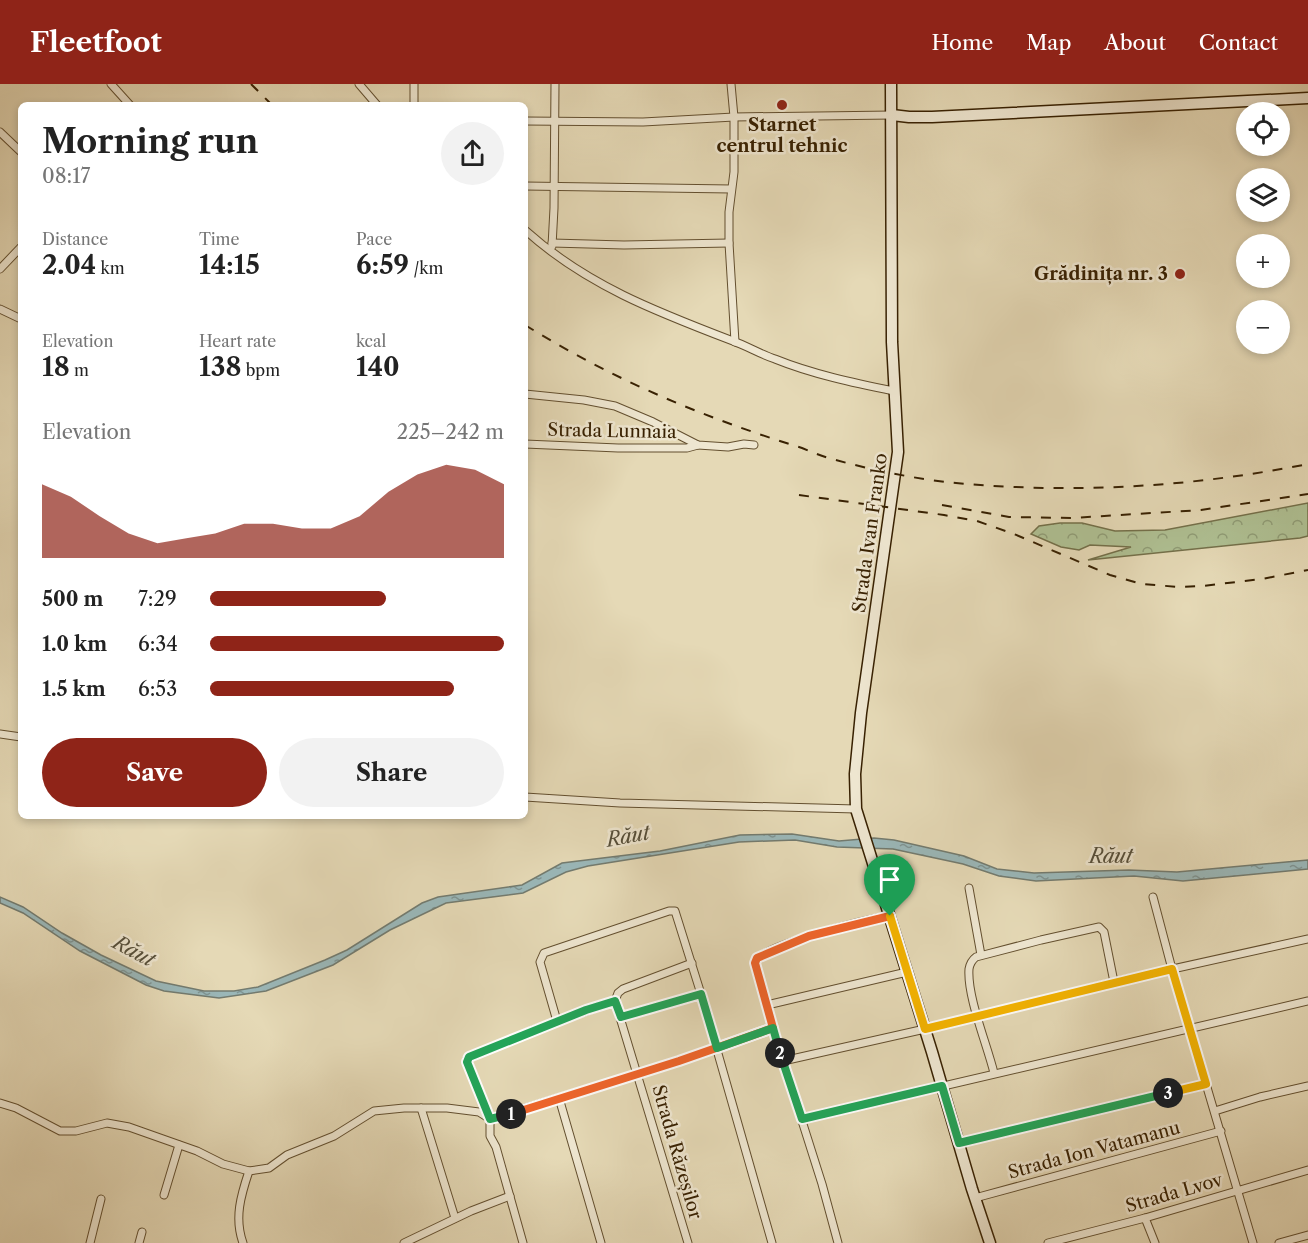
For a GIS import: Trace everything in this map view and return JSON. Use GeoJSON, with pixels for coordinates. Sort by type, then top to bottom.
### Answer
{"type":"FeatureCollection","features":[{"type":"Feature","properties":{"kind":"main road","name":"Strada Ivan Franko"},"geometry":{"type":"LineString","coordinates":[[891,84],[891,342],[898,452],[861,713],[855,774],[856,809],[878,874],[990,1243]]}},
{"type":"Feature","properties":{"kind":"main road"},"geometry":{"type":"LineString","coordinates":[[892,115],[932,117],[1308,98]]}},
{"type":"Feature","properties":{"kind":"street"},"geometry":{"type":"LineString","coordinates":[[111,84],[127,102]]}},
{"type":"Feature","properties":{"kind":"street"},"geometry":{"type":"LineString","coordinates":[[359,84],[374,102]]}},
{"type":"Feature","properties":{"kind":"street"},"geometry":{"type":"LineString","coordinates":[[414,84],[414,102]]}},
{"type":"Feature","properties":{"kind":"street"},"geometry":{"type":"LineString","coordinates":[[552,247],[555,84]]}},
{"type":"Feature","properties":{"kind":"street"},"geometry":{"type":"LineString","coordinates":[[731,84],[734,117],[734,172],[729,243],[735,342]]}},
{"type":"Feature","properties":{"kind":"street"},"geometry":{"type":"LineString","coordinates":[[528,121],[687,121],[734,117],[892,115]]}},
{"type":"Feature","properties":{"kind":"street"},"geometry":{"type":"LineString","coordinates":[[0,132],[18,149]]}},
{"type":"Feature","properties":{"kind":"street"},"geometry":{"type":"LineString","coordinates":[[528,186],[731,189]]}},
{"type":"Feature","properties":{"kind":"street"},"geometry":{"type":"LineString","coordinates":[[528,232],[552,247],[573,268],[685,323],[776,360],[894,391]]}},
{"type":"Feature","properties":{"kind":"street"},"geometry":{"type":"LineString","coordinates":[[552,247],[729,243]]}},
{"type":"Feature","properties":{"kind":"street"},"geometry":{"type":"LineString","coordinates":[[0,269],[18,250]]}},
{"type":"Feature","properties":{"kind":"street"},"geometry":{"type":"LineString","coordinates":[[0,309],[18,318]]}},
{"type":"Feature","properties":{"kind":"street"},"geometry":{"type":"LineString","coordinates":[[528,394],[584,400],[615,406],[698,445],[728,447],[754,445]]}},
{"type":"Feature","properties":{"kind":"street","name":"Strada Lunnaia"},"geometry":{"type":"LineString","coordinates":[[528,444],[618,448],[687,448],[698,445]]}},
{"type":"Feature","properties":{"kind":"street"},"geometry":{"type":"LineString","coordinates":[[0,734],[18,737]]}},
{"type":"Feature","properties":{"kind":"street"},"geometry":{"type":"LineString","coordinates":[[528,797],[655,804],[856,809]]}},
{"type":"Feature","properties":{"kind":"street"},"geometry":{"type":"LineString","coordinates":[[969,888],[981,955]]}},
{"type":"Feature","properties":{"kind":"street"},"geometry":{"type":"LineString","coordinates":[[1153,897],[1253,1243]]}},
{"type":"Feature","properties":{"kind":"street"},"geometry":{"type":"LineString","coordinates":[[557,1021],[540,962],[544,953],[659,914],[675,911],[717,1048],[772,1243]]}},
{"type":"Feature","properties":{"kind":"street"},"geometry":{"type":"LineString","coordinates":[[838,1243],[773,1028],[755,960],[809,936],[890,916]]}},
{"type":"Feature","properties":{"kind":"street"},"geometry":{"type":"LineString","coordinates":[[994,1073],[978,1015],[969,969],[972,960],[981,955],[1099,927],[1104,932],[1114,982]]}},
{"type":"Feature","properties":{"kind":"street"},"geometry":{"type":"LineString","coordinates":[[783,1061],[925,1029],[1114,982],[1308,939]]}},
{"type":"Feature","properties":{"kind":"street"},"geometry":{"type":"LineString","coordinates":[[524,1243],[496,1147],[490,1136],[490,1119],[467,1059],[557,1021],[615,1001],[618,993],[623,989],[692,963]]}},
{"type":"Feature","properties":{"kind":"street"},"geometry":{"type":"LineString","coordinates":[[767,1005],[908,972]]}},
{"type":"Feature","properties":{"kind":"street"},"geometry":{"type":"LineString","coordinates":[[621,1017],[701,994]]}},
{"type":"Feature","properties":{"kind":"street","name":"Strada Răzeșilor"},"geometry":{"type":"LineString","coordinates":[[615,1001],[688,1243]]}},
{"type":"Feature","properties":{"kind":"street"},"geometry":{"type":"LineString","coordinates":[[802,1119],[1308,1001]]}},
{"type":"Feature","properties":{"kind":"street"},"geometry":{"type":"LineString","coordinates":[[490,1119],[717,1048],[773,1028]]}},
{"type":"Feature","properties":{"kind":"street"},"geometry":{"type":"LineString","coordinates":[[959,1143],[1206,1084]]}},
{"type":"Feature","properties":{"kind":"street"},"geometry":{"type":"LineString","coordinates":[[1215,1111],[1260,1097],[1308,1086]]}},
{"type":"Feature","properties":{"kind":"street"},"geometry":{"type":"LineString","coordinates":[[559,1098],[602,1243]]}},
{"type":"Feature","properties":{"kind":"street"},"geometry":{"type":"LineString","coordinates":[[0,1103],[16,1108],[60,1131],[76,1131],[115,1123],[197,1150],[223,1164],[249,1171],[269,1168],[288,1155],[334,1136],[374,1111],[447,1108],[484,1114],[490,1119]]}},
{"type":"Feature","properties":{"kind":"street"},"geometry":{"type":"LineString","coordinates":[[421,1108],[455,1218]]}},
{"type":"Feature","properties":{"kind":"street","name":"Strada Ion Vatamanu"},"geometry":{"type":"LineString","coordinates":[[975,1198],[1221,1131]]}},
{"type":"Feature","properties":{"kind":"street"},"geometry":{"type":"LineString","coordinates":[[164,1194],[179,1144]]}},
{"type":"Feature","properties":{"kind":"street","name":"Strada Lvov"},"geometry":{"type":"LineString","coordinates":[[1048,1243],[1145,1218],[1308,1170]]}},
{"type":"Feature","properties":{"kind":"street"},"geometry":{"type":"LineString","coordinates":[[243,1243],[239,1232],[238,1216],[249,1171]]}},
{"type":"Feature","properties":{"kind":"street"},"geometry":{"type":"LineString","coordinates":[[404,1243],[455,1218],[510,1196]]}},
{"type":"Feature","properties":{"kind":"street"},"geometry":{"type":"LineString","coordinates":[[90,1243],[101,1199]]}},
{"type":"Feature","properties":{"kind":"street"},"geometry":{"type":"LineString","coordinates":[[1145,1218],[1155,1243]]}},
{"type":"Feature","properties":{"kind":"street"},"geometry":{"type":"LineString","coordinates":[[139,1243],[142,1232]]}},
{"type":"Feature","properties":{"kind":"street"},"geometry":{"type":"LineString","coordinates":[[1280,1243],[1308,1235]]}},
{"type":"Feature","properties":{"kind":"green space"},"geometry":{"type":"Polygon","coordinates":[[[1308,503],[1308,536],[1300,538],[1088,560],[1131,547],[1090,545],[1079,550],[1061,547],[1031,534],[1039,526],[1060,523],[1082,523],[1115,531],[1165,530],[1308,503]]]}},
{"type":"Feature","properties":{"kind":"water"},"geometry":{"type":"Polygon","coordinates":[[[792,834],[839,841],[874,838],[894,840],[964,856],[997,869],[1034,873],[1129,870],[1177,872],[1308,860],[1308,869],[1183,881],[1134,876],[1036,881],[999,876],[963,864],[893,849],[837,847],[795,840],[739,842],[588,866],[566,872],[523,893],[446,903],[390,930],[333,965],[266,991],[219,998],[164,991],[146,985],[80,951],[23,913],[0,903],[0,897],[23,907],[101,955],[156,981],[204,991],[234,991],[258,987],[347,950],[422,903],[438,897],[522,885],[562,863],[660,851],[740,835],[792,834]]]}},
{"type":"Feature","properties":{"kind":"railway"},"geometry":{"type":"LineString","coordinates":[[251,84],[269,102]]}},
{"type":"Feature","properties":{"kind":"railway"},"geometry":{"type":"LineString","coordinates":[[528,327],[625,380],[694,410],[828,458],[909,477],[1000,486],[1089,488],[1177,483],[1308,464]]}},
{"type":"Feature","properties":{"kind":"railway"},"geometry":{"type":"LineString","coordinates":[[942,505],[1009,517],[1072,518],[1201,510],[1308,494]]}},
{"type":"Feature","properties":{"kind":"railway"},"geometry":{"type":"LineString","coordinates":[[799,495],[977,521],[1014,534],[1110,575],[1142,584],[1202,586],[1262,579],[1308,570]]}},
{"type":"Feature","properties":{"kind":"place","name":"Starnet centrul tehnic"},"geometry":{"type":"Point","coordinates":[782,105]}},
{"type":"Feature","properties":{"kind":"place","name":"Grădinița nr. 3"},"geometry":{"type":"Point","coordinates":[1180,274]}},
{"type":"Feature","properties":{"kind":"route"},"geometry":{"type":"LineString","coordinates":[[890,916],[809,936],[757,958],[755,963],[773,1028],[717,1048],[679,1061],[490,1119],[467,1062],[469,1057],[586,1010],[615,1001],[621,1017],[701,994],[717,1048],[744,1038],[773,1028],[802,1119],[942,1086],[959,1143],[1206,1084],[1172,969],[925,1029],[890,916]]}},
{"type":"Feature","properties":{"kind":"water label","name":"Răut"},"geometry":{"type":"Point","coordinates":[628,836]}},
{"type":"Feature","properties":{"kind":"water label","name":"Răut"},"geometry":{"type":"Point","coordinates":[1111,856]}},
{"type":"Feature","properties":{"kind":"water label","name":"Răut"},"geometry":{"type":"Point","coordinates":[134,951]}}]}
